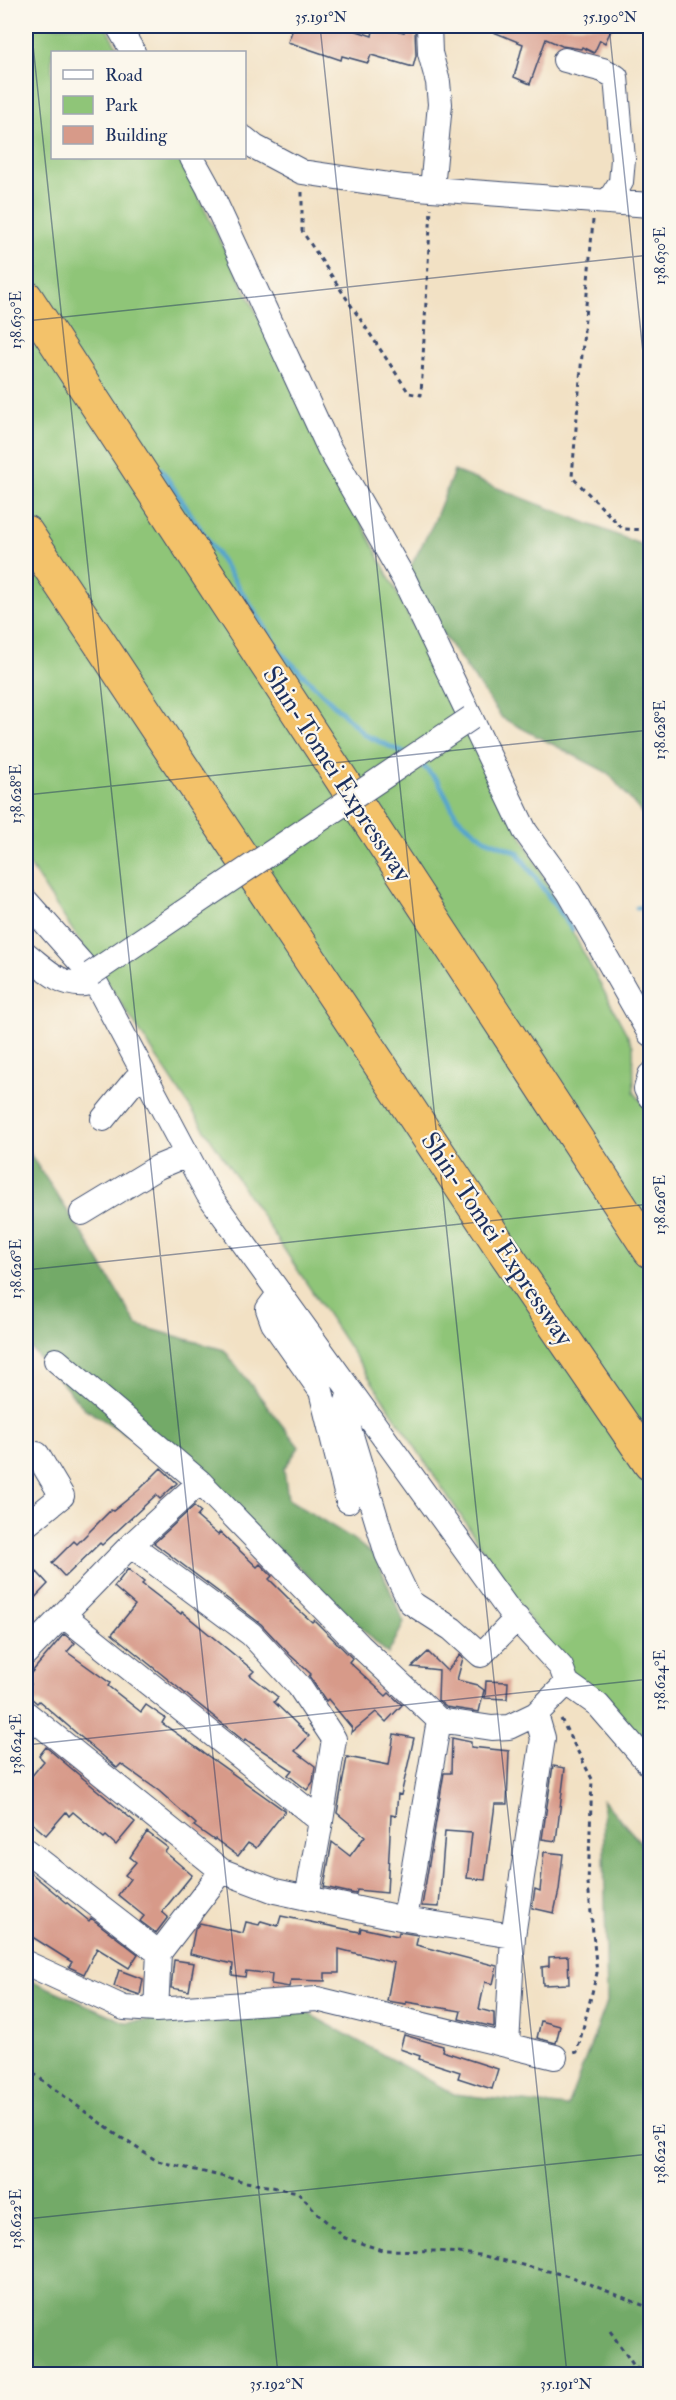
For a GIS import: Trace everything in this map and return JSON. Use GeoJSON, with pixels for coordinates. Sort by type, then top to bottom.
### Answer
{"type":"FeatureCollection","features":[{"type":"Feature","properties":{"kind":"highway","name":"Shin-Tomei Expressway"},"geometry":{"type":"LineString","coordinates":[[26,297],[651,1251]]}},
{"type":"Feature","properties":{"kind":"highway","name":"Shin-Tomei Expressway"},"geometry":{"type":"LineString","coordinates":[[26,532],[499,1244],[651,1464]]}},
{"type":"Feature","properties":{"kind":"street"},"geometry":{"type":"LineString","coordinates":[[118,26],[132,51]]}},
{"type":"Feature","properties":{"kind":"street"},"geometry":{"type":"LineString","coordinates":[[429,26],[430,53],[438,82],[440,104],[432,189]]}},
{"type":"Feature","properties":{"kind":"street"},"geometry":{"type":"LineString","coordinates":[[565,60],[603,70],[616,77],[619,90],[623,159],[621,182],[601,201]]}},
{"type":"Feature","properties":{"kind":"street"},"geometry":{"type":"LineString","coordinates":[[246,140],[255,147],[302,172],[404,187],[651,206]]}},
{"type":"Feature","properties":{"kind":"street"},"geometry":{"type":"LineString","coordinates":[[193,159],[208,187],[329,448],[404,579],[525,831],[569,892],[651,1034]]}},
{"type":"Feature","properties":{"kind":"street"},"geometry":{"type":"LineString","coordinates":[[26,954],[61,981],[71,985],[84,984],[91,974],[471,718]]}},
{"type":"Feature","properties":{"kind":"street"},"geometry":{"type":"LineString","coordinates":[[26,901],[91,974],[208,1194],[350,1391],[517,1618],[561,1667],[567,1683],[598,1705],[651,1765]]}},
{"type":"Feature","properties":{"kind":"street"},"geometry":{"type":"LineString","coordinates":[[103,1119],[135,1080],[144,1074]]}},
{"type":"Feature","properties":{"kind":"street"},"geometry":{"type":"LineString","coordinates":[[651,1075],[646,1089],[651,1097]]}},
{"type":"Feature","properties":{"kind":"street"},"geometry":{"type":"LineString","coordinates":[[82,1214],[158,1167],[187,1155]]}},
{"type":"Feature","properties":{"kind":"street"},"geometry":{"type":"LineString","coordinates":[[280,1293],[268,1308],[273,1323],[321,1392],[348,1501]]}},
{"type":"Feature","properties":{"kind":"street"},"geometry":{"type":"LineString","coordinates":[[56,1360],[200,1482],[360,1646],[439,1720],[492,1728],[508,1727],[536,1714],[567,1683]]}},
{"type":"Feature","properties":{"kind":"street"},"geometry":{"type":"LineString","coordinates":[[350,1391],[344,1412],[387,1554],[410,1602],[452,1629],[481,1655],[517,1618]]}},
{"type":"Feature","properties":{"kind":"street"},"geometry":{"type":"LineString","coordinates":[[26,1462],[37,1454],[62,1496],[26,1525]]}},
{"type":"Feature","properties":{"kind":"street"},"geometry":{"type":"LineString","coordinates":[[26,1653],[131,1545],[200,1482]]}},
{"type":"Feature","properties":{"kind":"street"},"geometry":{"type":"LineString","coordinates":[[131,1545],[251,1634],[299,1686],[334,1739],[307,1898]]}},
{"type":"Feature","properties":{"kind":"street"},"geometry":{"type":"LineString","coordinates":[[63,1615],[321,1821]]}},
{"type":"Feature","properties":{"kind":"street"},"geometry":{"type":"LineString","coordinates":[[26,1713],[222,1871],[275,1891],[405,1919],[513,1936]]}},
{"type":"Feature","properties":{"kind":"street"},"geometry":{"type":"LineString","coordinates":[[507,2045],[513,1936],[543,1738],[536,1714]]}},
{"type":"Feature","properties":{"kind":"street"},"geometry":{"type":"LineString","coordinates":[[405,1919],[439,1720]]}},
{"type":"Feature","properties":{"kind":"street"},"geometry":{"type":"LineString","coordinates":[[26,1850],[159,1953]]}},
{"type":"Feature","properties":{"kind":"street"},"geometry":{"type":"LineString","coordinates":[[156,2010],[159,1953],[222,1871]]}},
{"type":"Feature","properties":{"kind":"street"},"geometry":{"type":"LineString","coordinates":[[26,1963],[124,2008],[156,2010],[316,1999],[555,2057]]}},
{"type":"Feature","properties":{"kind":"path"},"geometry":{"type":"LineString","coordinates":[[302,172],[302,231],[409,393],[421,395],[432,189]]}},
{"type":"Feature","properties":{"kind":"path"},"geometry":{"type":"LineString","coordinates":[[601,201],[572,477],[623,529],[651,530]]}},
{"type":"Feature","properties":{"kind":"path"},"geometry":{"type":"LineString","coordinates":[[555,2057],[577,2052],[597,1973],[588,1883],[592,1779],[560,1720],[567,1683]]}},
{"type":"Feature","properties":{"kind":"path"},"geometry":{"type":"LineString","coordinates":[[26,2068],[114,2133],[157,2161],[298,2192],[345,2238],[382,2250],[480,2255],[569,2276],[651,2308]]}},
{"type":"Feature","properties":{"kind":"path"},"geometry":{"type":"LineString","coordinates":[[610,2331],[634,2366],[644,2374]]}},
{"type":"Feature","properties":{"kind":"green space"},"geometry":{"type":"Polygon","coordinates":[[[26,26],[105,26],[119,51],[51,51],[51,159],[180,159],[465,729],[633,1046],[634,1092],[650,1112],[650,1768],[561,1667],[26,860],[26,26]]]}},
{"type":"Feature","properties":{"kind":"green space"},"geometry":{"type":"Polygon","coordinates":[[[454,471],[650,548],[650,823],[608,773],[502,718],[404,579],[434,522],[454,471]]]}},
{"type":"Feature","properties":{"kind":"green space"},"geometry":{"type":"Polygon","coordinates":[[[26,1148],[86,1239],[137,1325],[224,1350],[299,1447],[284,1469],[288,1499],[350,1537],[376,1557],[404,1623],[388,1654],[296,1564],[177,1466],[84,1408],[26,1343],[26,1148]]]}},
{"type":"Feature","properties":{"kind":"green space"},"geometry":{"type":"Polygon","coordinates":[[[603,1800],[650,1853],[650,2374],[26,2374],[26,1978],[125,2022],[302,2010],[454,2094],[567,2107],[607,2002],[603,1800]]]}},
{"type":"Feature","properties":{"kind":"building"},"geometry":{"type":"Polygon","coordinates":[[[294,26],[342,26],[372,36],[374,26],[404,32],[405,28],[415,30],[416,56],[413,67],[371,55],[368,63],[342,56],[341,60],[288,42],[294,26]]]}},
{"type":"Feature","properties":{"kind":"building"},"geometry":{"type":"Polygon","coordinates":[[[479,26],[613,26],[605,43],[600,40],[594,53],[582,47],[581,49],[562,46],[546,39],[530,84],[514,77],[523,44],[479,26]]]}},
{"type":"Feature","properties":{"kind":"building"},"geometry":{"type":"Polygon","coordinates":[[[161,1468],[177,1483],[160,1499],[156,1495],[102,1545],[100,1543],[65,1577],[52,1563],[74,1541],[77,1544],[111,1510],[113,1511],[139,1490],[161,1468]]]}},
{"type":"Feature","properties":{"kind":"building"},"geometry":{"type":"Polygon","coordinates":[[[194,1506],[201,1512],[197,1517],[218,1535],[220,1532],[257,1567],[260,1564],[272,1576],[269,1579],[290,1602],[312,1622],[314,1620],[352,1658],[349,1662],[386,1696],[389,1693],[402,1705],[386,1722],[376,1712],[351,1733],[352,1728],[328,1699],[326,1701],[309,1676],[311,1674],[261,1624],[154,1543],[194,1506]]]}},
{"type":"Feature","properties":{"kind":"building"},"geometry":{"type":"Polygon","coordinates":[[[128,1569],[144,1582],[142,1584],[181,1614],[182,1612],[254,1671],[250,1675],[278,1697],[274,1702],[309,1736],[295,1751],[315,1766],[313,1782],[307,1790],[288,1775],[292,1770],[245,1739],[244,1741],[112,1634],[135,1605],[114,1587],[128,1569]]]}},
{"type":"Feature","properties":{"kind":"building"},"geometry":{"type":"Polygon","coordinates":[[[37,1572],[48,1584],[26,1607],[26,1583],[37,1572]]]}},
{"type":"Feature","properties":{"kind":"building"},"geometry":{"type":"Polygon","coordinates":[[[64,1634],[75,1643],[67,1652],[110,1683],[108,1686],[141,1712],[146,1705],[165,1718],[162,1723],[285,1811],[256,1848],[248,1843],[238,1856],[214,1840],[194,1826],[196,1824],[159,1791],[121,1764],[117,1768],[39,1701],[37,1703],[26,1694],[31,1684],[26,1679],[64,1634]]]}},
{"type":"Feature","properties":{"kind":"building"},"geometry":{"type":"Polygon","coordinates":[[[428,1652],[447,1671],[460,1655],[463,1658],[457,1680],[477,1685],[484,1690],[479,1712],[446,1707],[438,1700],[439,1670],[412,1667],[428,1652]]]}},
{"type":"Feature","properties":{"kind":"building"},"geometry":{"type":"Polygon","coordinates":[[[486,1681],[508,1682],[507,1699],[485,1698],[486,1681]]]}},
{"type":"Feature","properties":{"kind":"building"},"geometry":{"type":"Polygon","coordinates":[[[394,1734],[414,1738],[401,1795],[398,1794],[396,1816],[391,1815],[387,1893],[357,1890],[356,1894],[324,1887],[332,1842],[350,1856],[365,1836],[337,1813],[347,1757],[389,1765],[394,1734]]]}},
{"type":"Feature","properties":{"kind":"building"},"geometry":{"type":"Polygon","coordinates":[[[452,1738],[471,1742],[471,1747],[509,1751],[507,1804],[495,1804],[485,1880],[467,1878],[472,1833],[445,1831],[439,1907],[422,1906],[444,1773],[451,1773],[452,1738]]]}},
{"type":"Feature","properties":{"kind":"building"},"geometry":{"type":"Polygon","coordinates":[[[46,1747],[135,1822],[116,1845],[73,1812],[69,1816],[66,1812],[46,1835],[26,1818],[26,1783],[44,1761],[39,1756],[46,1747]]]}},
{"type":"Feature","properties":{"kind":"building"},"geometry":{"type":"Polygon","coordinates":[[[553,1766],[565,1768],[556,1841],[542,1839],[553,1766]]]}},
{"type":"Feature","properties":{"kind":"building"},"geometry":{"type":"Polygon","coordinates":[[[147,1832],[168,1848],[165,1852],[192,1875],[162,1912],[168,1917],[156,1933],[140,1921],[144,1916],[118,1895],[130,1879],[125,1875],[136,1862],[130,1857],[147,1832]]]}},
{"type":"Feature","properties":{"kind":"building"},"geometry":{"type":"Polygon","coordinates":[[[544,1852],[563,1854],[554,1913],[532,1908],[535,1889],[540,1891],[544,1852]]]}},
{"type":"Feature","properties":{"kind":"building"},"geometry":{"type":"Polygon","coordinates":[[[26,1869],[89,1921],[91,1918],[138,1954],[129,1968],[97,1948],[84,1974],[69,1967],[72,1962],[26,1933],[26,1869]]]}},
{"type":"Feature","properties":{"kind":"building"},"geometry":{"type":"Polygon","coordinates":[[[281,1916],[360,1932],[361,1928],[398,1936],[399,1932],[418,1935],[416,1945],[497,1966],[493,1984],[485,1982],[479,2009],[494,2013],[494,2027],[459,2019],[461,2011],[387,2001],[394,1963],[339,1949],[339,1973],[325,1973],[325,1981],[291,1980],[289,1987],[271,1984],[272,1974],[246,1971],[245,1977],[232,1975],[233,1964],[190,1954],[195,1929],[200,1923],[243,1933],[246,1922],[259,1925],[261,1921],[278,1926],[281,1916]]]}},
{"type":"Feature","properties":{"kind":"building"},"geometry":{"type":"Polygon","coordinates":[[[568,1956],[569,1984],[543,1985],[542,1967],[549,1966],[549,1957],[568,1956]]]}},
{"type":"Feature","properties":{"kind":"building"},"geometry":{"type":"Polygon","coordinates":[[[174,1960],[194,1963],[189,1991],[171,1988],[174,1960]]]}},
{"type":"Feature","properties":{"kind":"building"},"geometry":{"type":"Polygon","coordinates":[[[119,1970],[143,1979],[140,1995],[114,1986],[119,1970]]]}},
{"type":"Feature","properties":{"kind":"building"},"geometry":{"type":"Polygon","coordinates":[[[541,2021],[560,2026],[556,2043],[537,2038],[541,2021]]]}},
{"type":"Feature","properties":{"kind":"building"},"geometry":{"type":"Polygon","coordinates":[[[404,2035],[443,2046],[442,2051],[498,2069],[492,2089],[458,2078],[460,2072],[419,2059],[420,2056],[400,2049],[404,2035]]]}},
{"type":"Feature","properties":{"kind":"waterway"},"geometry":{"type":"LineString","coordinates":[[161,469],[284,656],[365,735],[406,754]]}},
{"type":"Feature","properties":{"kind":"waterway"},"geometry":{"type":"LineString","coordinates":[[419,762],[438,781],[457,817],[485,839],[517,852],[572,929]]}},
{"type":"Feature","properties":{"kind":"waterway"},"geometry":{"type":"LineString","coordinates":[[637,908],[650,907]]}}]}
